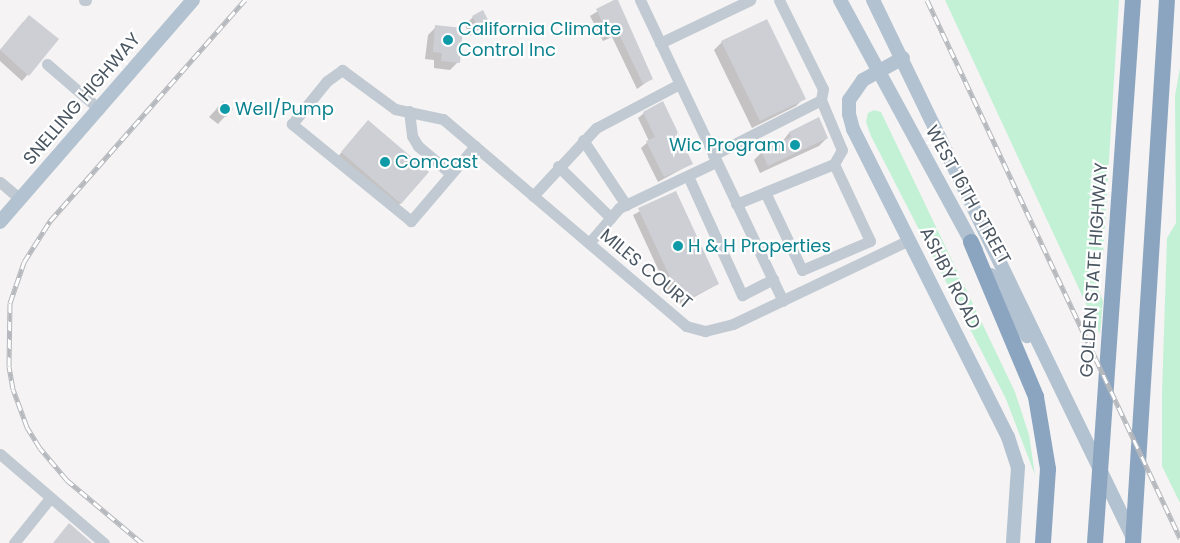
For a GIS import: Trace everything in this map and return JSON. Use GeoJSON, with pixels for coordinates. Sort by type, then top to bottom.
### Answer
{"type":"FeatureCollection","features":[{"type":"Feature","properties":{"kind":"highway","name":"GOLDEN STATE HIGHWAY"},"geometry":{"type":"LineString","coordinates":[[1095,543],[1133,0]]}},
{"type":"Feature","properties":{"kind":"highway"},"geometry":{"type":"LineString","coordinates":[[1135,543],[1168,0]]}},
{"type":"Feature","properties":{"kind":"highway"},"geometry":{"type":"LineString","coordinates":[[971,242],[1036,397],[1048,469],[1043,543]]}},
{"type":"Feature","properties":{"kind":"main road","name":"SNELLING HIGHWAY"},"geometry":{"type":"LineString","coordinates":[[0,222],[193,0]]}},
{"type":"Feature","properties":{"kind":"main road","name":"WEST 16TH STREET"},"geometry":{"type":"LineString","coordinates":[[840,0],[971,242],[1069,405]]}},
{"type":"Feature","properties":{"kind":"main road","name":"WEST 16TH STREET"},"geometry":{"type":"LineString","coordinates":[[873,0],[903,58],[1135,543]]}},
{"type":"Feature","properties":{"kind":"main road","name":"ASHBY ROAD"},"geometry":{"type":"LineString","coordinates":[[903,58],[879,71],[854,89],[849,100],[849,114],[853,129],[1008,437],[1018,467],[1013,543]]}},
{"type":"Feature","properties":{"kind":"street"},"geometry":{"type":"LineString","coordinates":[[640,0],[783,301]]}},
{"type":"Feature","properties":{"kind":"street"},"geometry":{"type":"LineString","coordinates":[[660,43],[750,0]]}},
{"type":"Feature","properties":{"kind":"street"},"geometry":{"type":"LineString","coordinates":[[736,204],[834,164],[842,150],[821,100],[823,89],[778,0]]}},
{"type":"Feature","properties":{"kind":"street"},"geometry":{"type":"LineString","coordinates":[[47,64],[99,108]]}},
{"type":"Feature","properties":{"kind":"street"},"geometry":{"type":"LineString","coordinates":[[451,174],[418,146],[412,136],[409,111],[394,109],[342,70],[327,81],[292,124],[411,221],[475,146]]}},
{"type":"Feature","properties":{"kind":"street"},"geometry":{"type":"LineString","coordinates":[[533,196],[583,140],[619,114],[679,84]]}},
{"type":"Feature","properties":{"kind":"street"},"geometry":{"type":"LineString","coordinates":[[589,243],[611,218],[626,205],[688,176],[821,100]]}},
{"type":"Feature","properties":{"kind":"street","name":"MILES COURT"},"geometry":{"type":"LineString","coordinates":[[409,111],[443,119],[686,326],[695,329],[705,331],[733,324],[909,240]]}},
{"type":"Feature","properties":{"kind":"street"},"geometry":{"type":"LineString","coordinates":[[583,140],[626,205]]}},
{"type":"Feature","properties":{"kind":"street"},"geometry":{"type":"LineString","coordinates":[[765,192],[802,270],[870,241],[834,164]]}},
{"type":"Feature","properties":{"kind":"street"},"geometry":{"type":"LineString","coordinates":[[558,166],[611,218]]}},
{"type":"Feature","properties":{"kind":"street"},"geometry":{"type":"LineString","coordinates":[[688,176],[742,295],[772,279]]}},
{"type":"Feature","properties":{"kind":"street"},"geometry":{"type":"LineString","coordinates":[[0,182],[20,199]]}},
{"type":"Feature","properties":{"kind":"street"},"geometry":{"type":"LineString","coordinates":[[0,454],[104,543]]}},
{"type":"Feature","properties":{"kind":"street"},"geometry":{"type":"LineString","coordinates":[[14,543],[50,498]]}},
{"type":"Feature","properties":{"kind":"green space"},"geometry":{"type":"Polygon","coordinates":[[[945,0],[1119,0],[1103,256],[1088,264],[1103,301],[1100,334],[945,0]]]}},
{"type":"Feature","properties":{"kind":"green space"},"geometry":{"type":"Polygon","coordinates":[[[1180,68],[1180,503],[1162,466],[1162,394],[1167,238],[1176,223],[1175,96],[1180,68]]]}},
{"type":"Feature","properties":{"kind":"green space"},"geometry":{"type":"Polygon","coordinates":[[[874,110],[881,112],[1015,392],[1029,435],[1035,475],[1006,399],[871,136],[866,122],[868,113],[874,110]]]}},
{"type":"Feature","properties":{"kind":"building"},"geometry":{"type":"Polygon","coordinates":[[[614,0],[618,0],[653,79],[643,84],[618,32],[609,36],[596,9],[614,0]]]}},
{"type":"Feature","properties":{"kind":"building"},"geometry":{"type":"Polygon","coordinates":[[[483,10],[490,24],[479,29],[472,16],[483,10]]]}},
{"type":"Feature","properties":{"kind":"building"},"geometry":{"type":"Polygon","coordinates":[[[29,15],[59,39],[29,76],[0,50],[29,15]]]}},
{"type":"Feature","properties":{"kind":"building"},"geometry":{"type":"Polygon","coordinates":[[[767,19],[806,99],[760,121],[721,41],[767,19]]]}},
{"type":"Feature","properties":{"kind":"building","name":"California Climate Control Inc"},"geometry":{"type":"Polygon","coordinates":[[[435,25],[463,28],[460,63],[441,61],[442,53],[433,52],[435,25]]]}},
{"type":"Feature","properties":{"kind":"building","name":"Well/Pump"},"geometry":{"type":"Polygon","coordinates":[[[223,101],[233,109],[226,117],[216,109],[223,101]]]}},
{"type":"Feature","properties":{"kind":"building"},"geometry":{"type":"Polygon","coordinates":[[[663,101],[693,164],[664,177],[646,141],[655,137],[643,112],[663,101]]]}},
{"type":"Feature","properties":{"kind":"building","name":"Wic Program"},"geometry":{"type":"Polygon","coordinates":[[[819,117],[828,138],[768,166],[761,151],[791,137],[789,132],[819,117]]]}},
{"type":"Feature","properties":{"kind":"building","name":"Comcast"},"geometry":{"type":"Polygon","coordinates":[[[368,120],[429,172],[401,204],[341,152],[368,120]]]}},
{"type":"Feature","properties":{"kind":"building","name":"H & H Properties"},"geometry":{"type":"Polygon","coordinates":[[[676,191],[719,284],[686,300],[680,288],[676,290],[638,208],[676,191]]]}},
{"type":"Feature","properties":{"kind":"building"},"geometry":{"type":"Polygon","coordinates":[[[69,523],[92,543],[53,543],[69,523]]]}},
{"type":"Feature","properties":{"kind":"railway"},"geometry":{"type":"LineString","coordinates":[[142,543],[67,480],[40,448],[27,427],[13,389],[9,366],[10,303],[24,262],[50,221],[245,0]]}},
{"type":"Feature","properties":{"kind":"railway"},"geometry":{"type":"LineString","coordinates":[[927,0],[1180,538]]}},
{"type":"Feature","properties":{"kind":"place","name":"California Climate Control Inc"},"geometry":{"type":"Point","coordinates":[448,40]}},
{"type":"Feature","properties":{"kind":"place","name":"Well/Pump"},"geometry":{"type":"Point","coordinates":[225,109]}},
{"type":"Feature","properties":{"kind":"place","name":"Wic Program"},"geometry":{"type":"Point","coordinates":[795,145]}},
{"type":"Feature","properties":{"kind":"place","name":"Comcast"},"geometry":{"type":"Point","coordinates":[385,162]}},
{"type":"Feature","properties":{"kind":"place","name":"H & H Properties"},"geometry":{"type":"Point","coordinates":[678,246]}}]}
